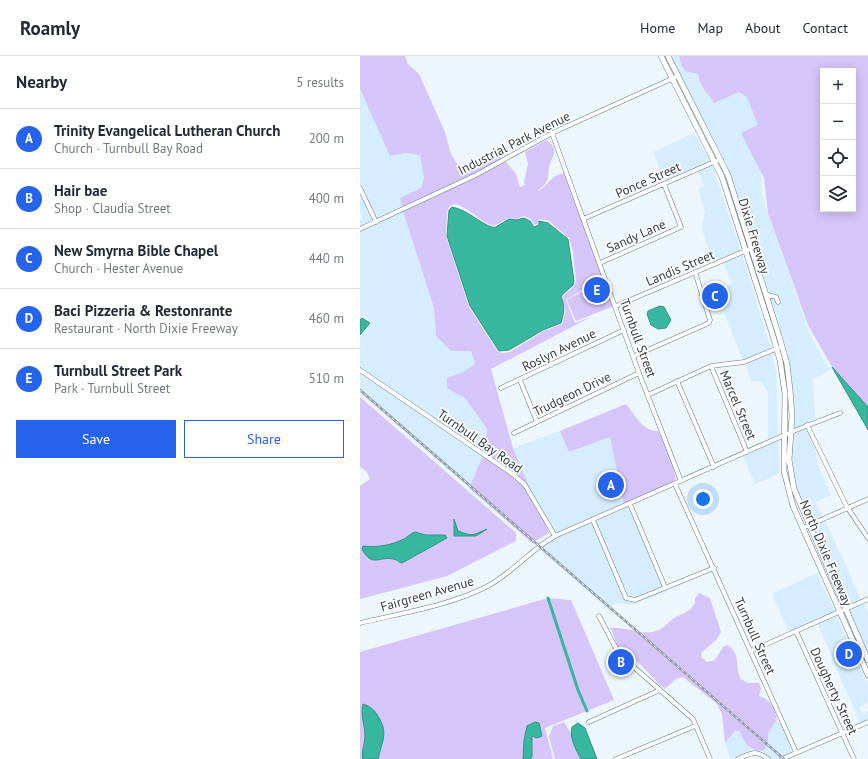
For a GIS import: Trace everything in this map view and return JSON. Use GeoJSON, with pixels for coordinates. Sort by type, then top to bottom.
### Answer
{"type":"FeatureCollection","features":[{"type":"Feature","properties":{"kind":"main road","name":"Dixie Freeway"},"geometry":{"type":"LineString","coordinates":[[661,56],[715,161],[732,204],[747,250],[777,349],[784,394],[784,435]]}},
{"type":"Feature","properties":{"kind":"main road","name":"Dixie Freeway"},"geometry":{"type":"LineString","coordinates":[[668,56],[721,158],[738,202],[782,346],[790,390],[791,432]]}},
{"type":"Feature","properties":{"kind":"main road","name":"North Dixie Freeway"},"geometry":{"type":"LineString","coordinates":[[791,432],[789,460],[798,502],[868,660]]}},
{"type":"Feature","properties":{"kind":"main road","name":"North Dixie Freeway"},"geometry":{"type":"LineString","coordinates":[[784,435],[783,456],[785,480],[792,504],[868,675]]}},
{"type":"Feature","properties":{"kind":"street","name":"Industrial Park Avenue"},"geometry":{"type":"LineString","coordinates":[[360,229],[476,175],[552,133],[678,76]]}},
{"type":"Feature","properties":{"kind":"street","name":"Turnbull Street"},"geometry":{"type":"LineString","coordinates":[[552,133],[639,372],[681,481]]}},
{"type":"Feature","properties":{"kind":"street","name":"Ponce Street"},"geometry":{"type":"LineString","coordinates":[[583,219],[721,158]]}},
{"type":"Feature","properties":{"kind":"street","name":"Sandy Lane"},"geometry":{"type":"LineString","coordinates":[[600,263],[681,227],[664,184]]}},
{"type":"Feature","properties":{"kind":"street"},"geometry":{"type":"LineString","coordinates":[[360,188],[376,222]]}},
{"type":"Feature","properties":{"kind":"street","name":"Landis Street"},"geometry":{"type":"LineString","coordinates":[[616,306],[752,248]]}},
{"type":"Feature","properties":{"kind":"street"},"geometry":{"type":"LineString","coordinates":[[634,356],[709,323],[710,320],[695,272]]}},
{"type":"Feature","properties":{"kind":"street"},"geometry":{"type":"LineString","coordinates":[[767,295],[776,297],[778,302]]}},
{"type":"Feature","properties":{"kind":"street","name":"Roslyn Avenue"},"geometry":{"type":"LineString","coordinates":[[501,388],[624,330]]}},
{"type":"Feature","properties":{"kind":"street"},"geometry":{"type":"LineString","coordinates":[[648,395],[711,366],[744,362],[782,346]]}},
{"type":"Feature","properties":{"kind":"street","name":"Marcel Street"},"geometry":{"type":"LineString","coordinates":[[711,366],[747,452]]}},
{"type":"Feature","properties":{"kind":"street","name":"Turnbull Bay Road"},"geometry":{"type":"LineString","coordinates":[[360,370],[514,475],[525,485],[555,536]]}},
{"type":"Feature","properties":{"kind":"street","name":"Trudgeon Drive"},"geometry":{"type":"LineString","coordinates":[[514,433],[639,372]]}},
{"type":"Feature","properties":{"kind":"street"},"geometry":{"type":"LineString","coordinates":[[520,380],[537,422]]}},
{"type":"Feature","properties":{"kind":"street"},"geometry":{"type":"LineString","coordinates":[[677,381],[714,467]]}},
{"type":"Feature","properties":{"kind":"street"},"geometry":{"type":"LineString","coordinates":[[555,536],[807,425],[840,413]]}},
{"type":"Feature","properties":{"kind":"street"},"geometry":{"type":"LineString","coordinates":[[807,425],[847,508],[868,538]]}},
{"type":"Feature","properties":{"kind":"street","name":"Turnbull Street"},"geometry":{"type":"LineString","coordinates":[[675,484],[796,752]]}},
{"type":"Feature","properties":{"kind":"street"},"geometry":{"type":"LineString","coordinates":[[802,528],[868,499]]}},
{"type":"Feature","properties":{"kind":"street"},"geometry":{"type":"LineString","coordinates":[[630,504],[665,587]]}},
{"type":"Feature","properties":{"kind":"street"},"geometry":{"type":"LineString","coordinates":[[594,520],[626,598],[630,600],[635,600],[714,568]]}},
{"type":"Feature","properties":{"kind":"street","name":"Fairgreen Avenue"},"geometry":{"type":"LineString","coordinates":[[360,623],[410,612],[464,596],[487,587],[515,568],[538,546],[555,536]]}},
{"type":"Feature","properties":{"kind":"street"},"geometry":{"type":"LineString","coordinates":[[751,651],[868,599]]}},
{"type":"Feature","properties":{"kind":"street"},"geometry":{"type":"LineString","coordinates":[[599,616],[619,654],[692,719],[710,759]]}},
{"type":"Feature","properties":{"kind":"street","name":"Dougherty Street"},"geometry":{"type":"LineString","coordinates":[[796,631],[854,759]]}},
{"type":"Feature","properties":{"kind":"street"},"geometry":{"type":"LineString","coordinates":[[590,722],[660,690]]}},
{"type":"Feature","properties":{"kind":"street"},"geometry":{"type":"LineString","coordinates":[[782,759],[868,722]]}},
{"type":"Feature","properties":{"kind":"street"},"geometry":{"type":"LineString","coordinates":[[616,759],[695,726]]}},
{"type":"Feature","properties":{"kind":"street"},"geometry":{"type":"LineString","coordinates":[[739,759],[754,752],[760,753],[768,759]]}},
{"type":"Feature","properties":{"kind":"shaded area"},"geometry":{"type":"Polygon","coordinates":[[[360,56],[405,56],[408,64],[419,74],[445,132],[451,154],[462,171],[498,155],[502,159],[402,207],[400,198],[421,188],[424,178],[420,155],[406,153],[390,156],[360,89],[360,56]]]}},
{"type":"Feature","properties":{"kind":"shaded area"},"geometry":{"type":"Polygon","coordinates":[[[670,56],[679,56],[681,65],[698,74],[699,82],[702,88],[714,103],[740,91],[748,97],[759,125],[762,195],[808,330],[826,365],[832,369],[813,379],[815,419],[792,430],[792,383],[787,352],[740,201],[726,163],[670,56]]]}},
{"type":"Feature","properties":{"kind":"shaded area"},"geometry":{"type":"Polygon","coordinates":[[[679,56],[868,56],[868,407],[832,367],[808,325],[768,213],[764,178],[741,133],[758,125],[747,97],[739,92],[714,103],[700,83],[698,74],[685,71],[681,65],[679,56]]]}},
{"type":"Feature","properties":{"kind":"shaded area"},"geometry":{"type":"Polygon","coordinates":[[[360,89],[390,156],[406,153],[420,154],[424,178],[421,188],[400,198],[402,207],[377,219],[360,185],[360,89]]]}},
{"type":"Feature","properties":{"kind":"shaded area"},"geometry":{"type":"Polygon","coordinates":[[[694,133],[710,162],[665,182],[653,152],[694,133]]]}},
{"type":"Feature","properties":{"kind":"shaded area"},"geometry":{"type":"Polygon","coordinates":[[[546,140],[552,145],[554,155],[549,166],[546,184],[537,191],[543,188],[554,177],[564,173],[603,277],[566,300],[575,323],[591,317],[491,369],[513,448],[535,500],[526,484],[484,452],[487,429],[465,398],[447,388],[447,378],[463,372],[475,364],[471,351],[451,351],[436,336],[434,308],[403,211],[505,161],[516,174],[520,187],[525,185],[524,182],[528,164],[525,152],[546,140]],[[454,204],[449,207],[447,212],[446,236],[469,307],[498,352],[510,352],[544,331],[562,324],[565,314],[563,296],[574,286],[576,281],[573,251],[569,238],[549,221],[539,219],[538,224],[534,225],[531,219],[524,216],[516,219],[509,218],[494,226],[454,204]]]}},
{"type":"Feature","properties":{"kind":"shaded area"},"geometry":{"type":"Polygon","coordinates":[[[712,165],[741,251],[713,261],[702,230],[705,212],[698,188],[704,186],[699,171],[712,165]]]}},
{"type":"Feature","properties":{"kind":"shaded area"},"geometry":{"type":"Polygon","coordinates":[[[360,192],[374,221],[360,228],[360,220],[363,219],[360,212],[360,192]]]}},
{"type":"Feature","properties":{"kind":"shaded area"},"geometry":{"type":"Polygon","coordinates":[[[452,207],[463,211],[494,228],[509,219],[516,220],[524,218],[530,221],[534,227],[539,225],[539,221],[548,223],[568,239],[574,281],[573,285],[561,296],[564,310],[561,323],[543,330],[509,350],[499,351],[470,306],[447,236],[449,210],[452,207]]]}},
{"type":"Feature","properties":{"kind":"shaded area"},"geometry":{"type":"Polygon","coordinates":[[[403,211],[434,308],[436,336],[451,351],[471,351],[475,364],[463,372],[447,378],[465,398],[487,429],[484,452],[360,368],[360,337],[372,323],[365,316],[360,318],[360,231],[403,211]]]}},
{"type":"Feature","properties":{"kind":"shaded area"},"geometry":{"type":"Polygon","coordinates":[[[742,254],[771,349],[743,361],[721,305],[720,290],[732,284],[723,262],[742,254]]]}},
{"type":"Feature","properties":{"kind":"shaded area"},"geometry":{"type":"Polygon","coordinates":[[[604,279],[614,306],[576,321],[567,300],[604,279]]]}},
{"type":"Feature","properties":{"kind":"shaded area"},"geometry":{"type":"Polygon","coordinates":[[[660,306],[664,307],[671,320],[666,328],[658,329],[651,325],[647,314],[648,311],[660,306]]]}},
{"type":"Feature","properties":{"kind":"shaded area"},"geometry":{"type":"Polygon","coordinates":[[[362,318],[370,323],[360,335],[360,320],[362,318]]]}},
{"type":"Feature","properties":{"kind":"shaded area"},"geometry":{"type":"Polygon","coordinates":[[[772,353],[776,372],[778,436],[747,449],[768,440],[768,391],[761,382],[751,381],[745,364],[772,353]]]}},
{"type":"Feature","properties":{"kind":"shaded area"},"geometry":{"type":"Polygon","coordinates":[[[832,367],[868,407],[868,430],[867,428],[832,367]]]}},
{"type":"Feature","properties":{"kind":"shaded area"},"geometry":{"type":"Polygon","coordinates":[[[360,372],[483,456],[469,488],[360,393],[360,372]]]}},
{"type":"Feature","properties":{"kind":"shaded area"},"geometry":{"type":"Polygon","coordinates":[[[360,397],[516,533],[516,541],[447,576],[360,599],[360,486],[370,479],[367,472],[360,467],[360,397]]]}},
{"type":"Feature","properties":{"kind":"shaded area"},"geometry":{"type":"Polygon","coordinates":[[[626,404],[643,426],[658,431],[669,453],[676,478],[672,483],[624,505],[610,437],[569,452],[560,431],[626,404]]]}},
{"type":"Feature","properties":{"kind":"shaded area"},"geometry":{"type":"Polygon","coordinates":[[[807,427],[814,443],[818,465],[831,495],[816,502],[823,517],[809,523],[795,488],[791,458],[792,434],[807,427]]]}},
{"type":"Feature","properties":{"kind":"shaded area"},"geometry":{"type":"Polygon","coordinates":[[[560,431],[570,452],[610,437],[624,505],[556,534],[535,500],[513,448],[560,431]]]}},
{"type":"Feature","properties":{"kind":"shaded area"},"geometry":{"type":"Polygon","coordinates":[[[778,440],[780,473],[755,484],[743,456],[778,440]]]}},
{"type":"Feature","properties":{"kind":"shaded area"},"geometry":{"type":"Polygon","coordinates":[[[483,456],[510,474],[523,486],[538,509],[549,533],[532,543],[469,488],[483,456]]]}},
{"type":"Feature","properties":{"kind":"shaded area"},"geometry":{"type":"Polygon","coordinates":[[[629,506],[663,586],[635,598],[628,596],[596,521],[629,506]]]}},
{"type":"Feature","properties":{"kind":"shaded area"},"geometry":{"type":"Polygon","coordinates":[[[454,519],[458,531],[464,533],[471,535],[487,529],[476,536],[454,536],[454,519]]]}},
{"type":"Feature","properties":{"kind":"shaded area"},"geometry":{"type":"Polygon","coordinates":[[[825,520],[861,600],[846,607],[810,527],[825,520]]]}},
{"type":"Feature","properties":{"kind":"shaded area"},"geometry":{"type":"Polygon","coordinates":[[[593,522],[626,599],[631,602],[636,602],[666,589],[667,592],[631,605],[618,603],[613,605],[610,611],[538,548],[556,538],[593,522]]]}},
{"type":"Feature","properties":{"kind":"shaded area"},"geometry":{"type":"Polygon","coordinates":[[[415,532],[426,535],[445,535],[447,538],[402,563],[388,558],[373,560],[366,555],[362,549],[363,546],[384,546],[394,543],[415,532]]]}},
{"type":"Feature","properties":{"kind":"shaded area"},"geometry":{"type":"Polygon","coordinates":[[[817,573],[835,612],[789,632],[772,594],[817,573]]]}},
{"type":"Feature","properties":{"kind":"shaded area"},"geometry":{"type":"Polygon","coordinates":[[[699,593],[710,598],[721,632],[716,640],[701,653],[702,658],[707,662],[715,660],[723,647],[727,645],[732,648],[735,652],[741,679],[748,683],[759,683],[761,689],[759,696],[767,699],[774,708],[777,720],[768,733],[768,744],[763,751],[748,746],[739,731],[735,731],[725,743],[722,714],[716,703],[683,677],[676,679],[665,689],[639,663],[627,655],[620,653],[618,650],[610,628],[622,628],[641,632],[653,632],[659,630],[674,618],[689,610],[695,603],[695,599],[699,593]]]}},
{"type":"Feature","properties":{"kind":"shaded area"},"geometry":{"type":"Polygon","coordinates":[[[548,598],[571,600],[614,700],[545,728],[553,759],[360,759],[360,652],[548,598]]]}},
{"type":"Feature","properties":{"kind":"shaded area"},"geometry":{"type":"Polygon","coordinates":[[[864,603],[868,613],[868,656],[847,610],[864,603]]]}},
{"type":"Feature","properties":{"kind":"shaded area"},"geometry":{"type":"Polygon","coordinates":[[[836,615],[868,685],[868,702],[859,707],[862,713],[868,711],[868,720],[860,723],[817,623],[836,615]]]}},
{"type":"Feature","properties":{"kind":"shaded area"},"geometry":{"type":"Polygon","coordinates":[[[363,704],[369,706],[375,712],[384,730],[378,759],[363,759],[362,753],[365,736],[362,712],[363,704]]]}},
{"type":"Feature","properties":{"kind":"shaded area"},"geometry":{"type":"Polygon","coordinates":[[[776,719],[784,729],[793,752],[778,759],[771,759],[761,751],[763,751],[768,744],[768,733],[776,719]]]}},
{"type":"Feature","properties":{"kind":"shaded area"},"geometry":{"type":"Polygon","coordinates":[[[535,722],[539,723],[542,736],[537,738],[532,736],[532,757],[530,759],[523,759],[524,740],[527,726],[535,722]]]}},
{"type":"Feature","properties":{"kind":"shaded area"},"geometry":{"type":"Polygon","coordinates":[[[564,722],[570,732],[581,759],[555,759],[549,737],[553,726],[564,722]]]}},
{"type":"Feature","properties":{"kind":"shaded area"},"geometry":{"type":"Polygon","coordinates":[[[578,723],[585,728],[597,759],[581,759],[571,735],[572,727],[578,723]]]}},
{"type":"Feature","properties":{"kind":"shaded area"},"geometry":{"type":"Polygon","coordinates":[[[735,731],[740,731],[746,744],[753,750],[731,759],[725,744],[735,731]]]}},
{"type":"Feature","properties":{"kind":"waterway"},"geometry":{"type":"LineString","coordinates":[[548,598],[578,690],[587,711]]}},
{"type":"Feature","properties":{"kind":"railway"},"geometry":{"type":"LineString","coordinates":[[360,390],[784,759]]}},
{"type":"Feature","properties":{"kind":"place","name":"Turnbull Street Park"},"geometry":{"type":"Point","coordinates":[597,290]}},
{"type":"Feature","properties":{"kind":"place","name":"New Smyrna Bible Chapel"},"geometry":{"type":"Point","coordinates":[715,296]}},
{"type":"Feature","properties":{"kind":"place","name":"Trinity Evangelical Lutheran Church"},"geometry":{"type":"Point","coordinates":[611,485]}},
{"type":"Feature","properties":{"kind":"place","name":"Baci Pizzeria & Restonrante"},"geometry":{"type":"Point","coordinates":[849,654]}},
{"type":"Feature","properties":{"kind":"place","name":"Hair bae"},"geometry":{"type":"Point","coordinates":[621,662]}}]}
